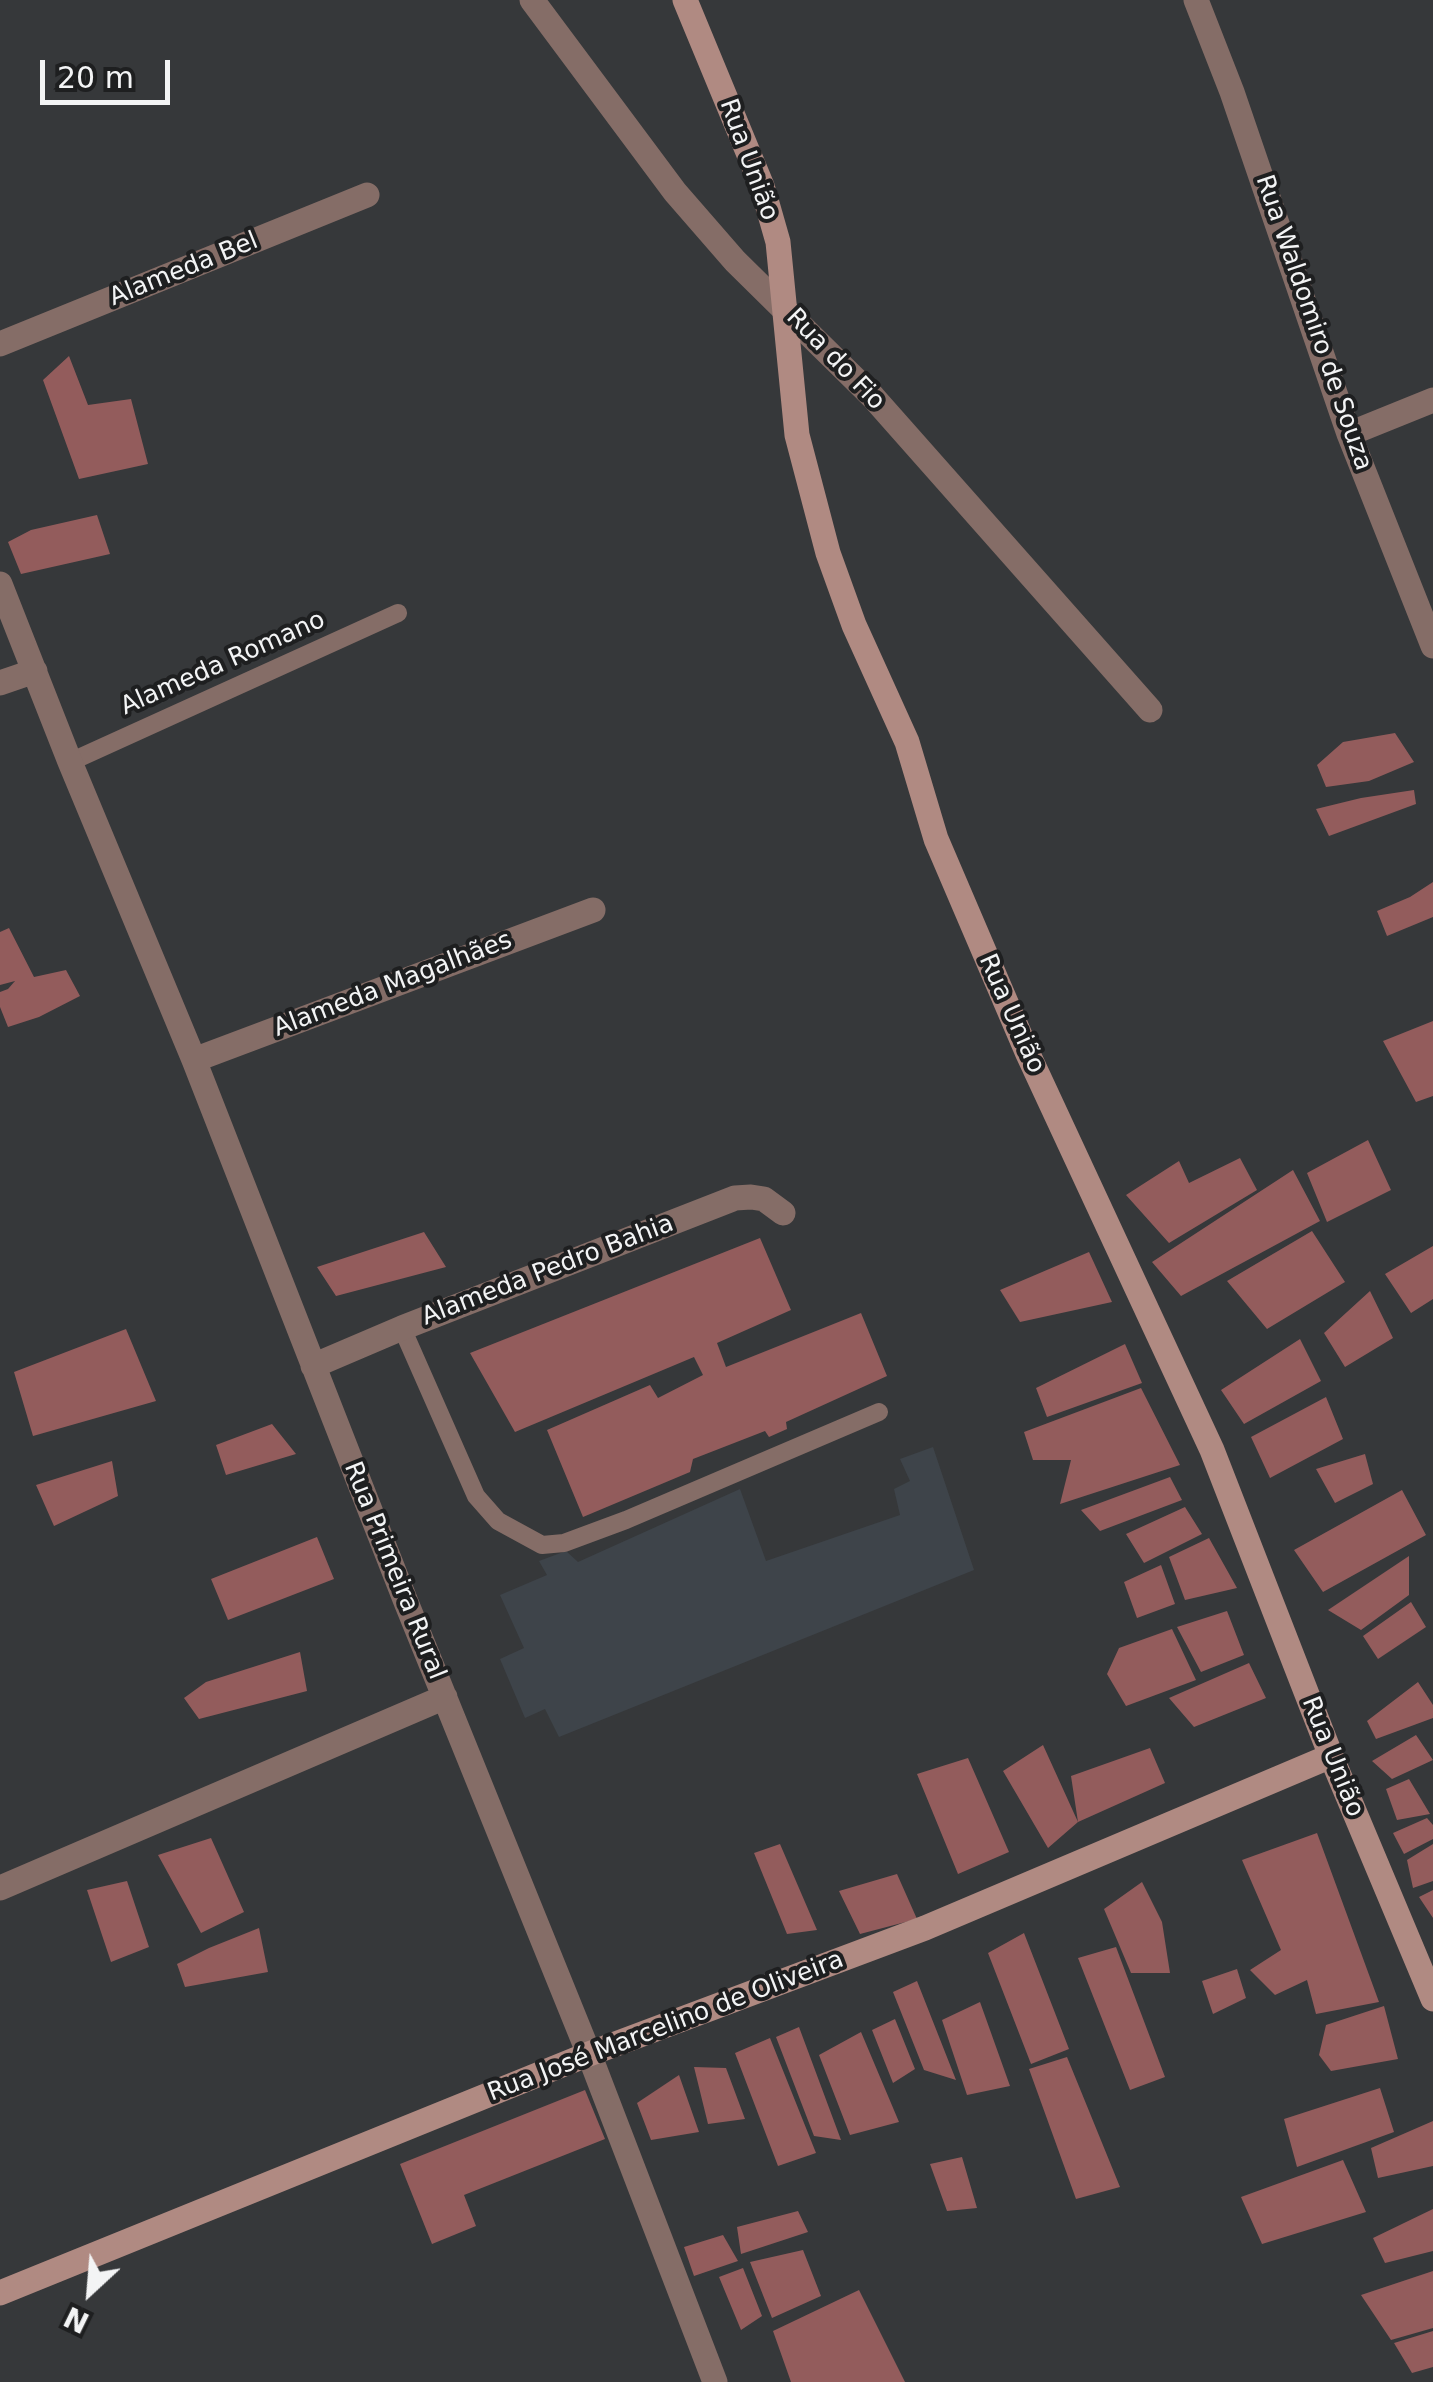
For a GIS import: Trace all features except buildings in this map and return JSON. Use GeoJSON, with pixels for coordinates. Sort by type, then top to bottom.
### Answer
{"type":"FeatureCollection","features":[{"type":"Feature","properties":{"kind":"street","name":"Rua do Fio"},"geometry":{"type":"LineString","coordinates":[[532,0],[675,192],[734,261],[873,398],[1150,710]]}},
{"type":"Feature","properties":{"kind":"street","name":"Rua União"},"geometry":{"type":"LineString","coordinates":[[685,0],[762,186],[778,242],[797,435],[828,553],[854,625],[907,742],[936,839],[1028,1054],[1212,1450],[1330,1756],[1433,1999]]}},
{"type":"Feature","properties":{"kind":"street","name":"Rua Waldomiro de Souza"},"geometry":{"type":"LineString","coordinates":[[1196,0],[1232,92],[1349,434],[1433,646]]}},
{"type":"Feature","properties":{"kind":"street","name":"Alameda Bel"},"geometry":{"type":"LineString","coordinates":[[0,344],[367,196]]}},
{"type":"Feature","properties":{"kind":"street"},"geometry":{"type":"LineString","coordinates":[[1349,434],[1433,400]]}},
{"type":"Feature","properties":{"kind":"street","name":"Rua Primeira Rural"},"geometry":{"type":"LineString","coordinates":[[0,584],[194,1060],[716,2382]]}},
{"type":"Feature","properties":{"kind":"street"},"geometry":{"type":"LineString","coordinates":[[0,684],[35,671]]}},
{"type":"Feature","properties":{"kind":"street","name":"Alameda Magalhães"},"geometry":{"type":"LineString","coordinates":[[194,1060],[593,910]]}},
{"type":"Feature","properties":{"kind":"street","name":"Alameda Pedro Bahia"},"geometry":{"type":"LineString","coordinates":[[313,1366],[735,1198],[764,1199],[783,1212]]}},
{"type":"Feature","properties":{"kind":"street"},"geometry":{"type":"LineString","coordinates":[[0,1888],[445,1697]]}},
{"type":"Feature","properties":{"kind":"street","name":"Rua José Marcelino de Oliveira"},"geometry":{"type":"LineString","coordinates":[[0,2293],[589,2054],[925,1928],[1330,1756]]}},
{"type":"Feature","properties":{"kind":"lane","name":"Alameda Romano"},"geometry":{"type":"LineString","coordinates":[[70,762],[398,613]]}},
{"type":"Feature","properties":{"kind":"lane"},"geometry":{"type":"LineString","coordinates":[[402,1328],[476,1496],[498,1521],[542,1545],[564,1543],[626,1520],[878,1412]]}},
{"type":"Feature","properties":{"kind":"shaded area"},"geometry":{"type":"Polygon","coordinates":[[[933,1447],[974,1570],[559,1737],[545,1709],[525,1718],[500,1659],[524,1648],[500,1595],[547,1575],[539,1561],[566,1551],[578,1562],[740,1489],[766,1561],[900,1515],[894,1489],[910,1481],[900,1459],[933,1447]]]}}]}
